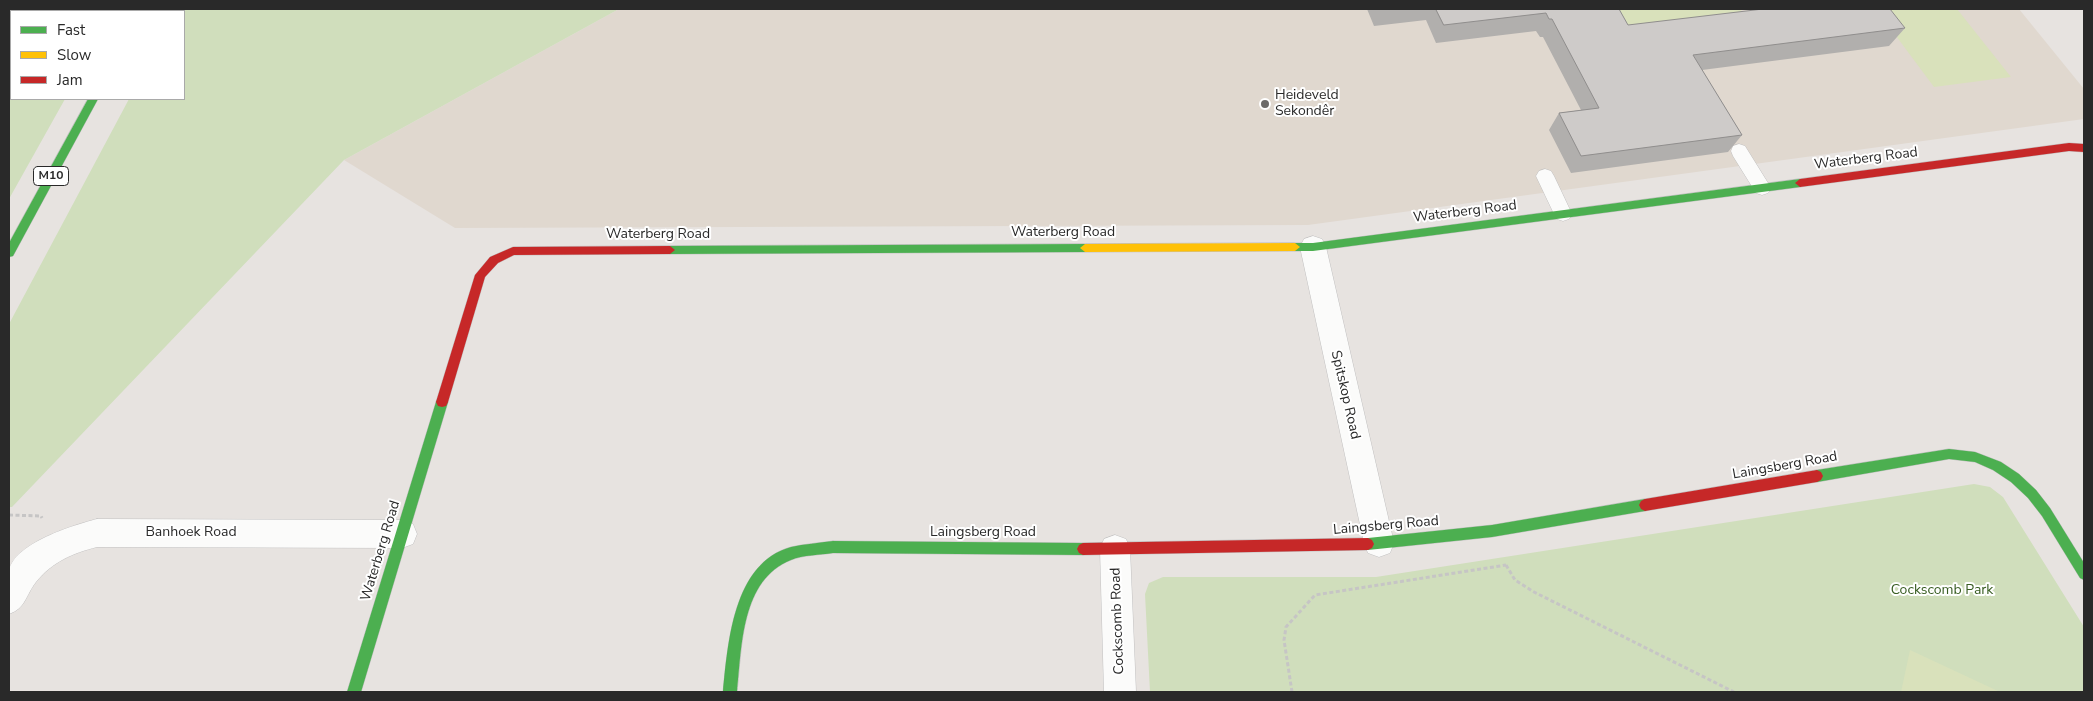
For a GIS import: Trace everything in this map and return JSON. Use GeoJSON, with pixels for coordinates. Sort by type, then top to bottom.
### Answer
{"type":"FeatureCollection","features":[{"type":"Feature","properties":{"kind":"street","name":"M10"},"geometry":{"type":"LineString","coordinates":[[9,253],[92,100]]}},
{"type":"Feature","properties":{"kind":"street","name":"Waterberg Road"},"geometry":{"type":"LineString","coordinates":[[354,692],[480,276],[488,264],[500,255],[513,250],[1313,247],[2070,147],[2084,148]]}},
{"type":"Feature","properties":{"kind":"street","name":"Spitskop Road"},"geometry":{"type":"LineString","coordinates":[[1313,247],[1378,542]]}},
{"type":"Feature","properties":{"kind":"street","name":"Laingsberg Road"},"geometry":{"type":"LineString","coordinates":[[730,692],[740,616],[745,598],[756,578],[770,564],[792,552],[833,547],[1115,549],[1326,546],[1378,542],[1492,531],[1949,454],[1966,455],[1998,466],[2017,478],[2035,498],[2084,574]]}},
{"type":"Feature","properties":{"kind":"street","name":"Banhoek Road"},"geometry":{"type":"LineString","coordinates":[[9,599],[18,581],[35,560],[59,544],[97,533],[402,534]]}},
{"type":"Feature","properties":{"kind":"street","name":"Cockscomb Road"},"geometry":{"type":"LineString","coordinates":[[1115,549],[1120,692]]}},
{"type":"Feature","properties":{"kind":"lane"},"geometry":{"type":"LineString","coordinates":[[1740,151],[1762,188]]}},
{"type":"Feature","properties":{"kind":"lane"},"geometry":{"type":"LineString","coordinates":[[1545,176],[1563,214]]}},
{"type":"Feature","properties":{"kind":"path"},"geometry":{"type":"LineString","coordinates":[[9,515],[41,516],[44,522]]}},
{"type":"Feature","properties":{"kind":"path"},"geometry":{"type":"LineString","coordinates":[[1503,558],[1514,580],[1534,592],[1734,692]]}},
{"type":"Feature","properties":{"kind":"path"},"geometry":{"type":"LineString","coordinates":[[1292,692],[1284,640],[1286,627],[1315,595],[1506,565]]}},
{"type":"Feature","properties":{"kind":"shaded area","name":"Heideveld Sekondêr"},"geometry":{"type":"Polygon","coordinates":[[[619,9],[2019,9],[2084,89],[2084,119],[1308,225],[455,228],[344,160],[619,9]]]}},
{"type":"Feature","properties":{"kind":"green space"},"geometry":{"type":"Polygon","coordinates":[[[21,9],[116,9],[116,10],[21,9]]]}},
{"type":"Feature","properties":{"kind":"green space"},"geometry":{"type":"Polygon","coordinates":[[[619,9],[344,160],[12,507],[9,507],[9,324],[128,100],[185,100],[185,10],[177,10],[619,9]]]}},
{"type":"Feature","properties":{"kind":"green space"},"geometry":{"type":"Polygon","coordinates":[[[1615,9],[1740,9],[1751,25],[1633,40],[1615,9]]]}},
{"type":"Feature","properties":{"kind":"green space"},"geometry":{"type":"Polygon","coordinates":[[[1876,9],[1957,9],[2011,77],[1934,87],[1876,9]]]}},
{"type":"Feature","properties":{"kind":"green space"},"geometry":{"type":"Polygon","coordinates":[[[10,44],[10,100],[64,100],[9,199],[10,44]]]}},
{"type":"Feature","properties":{"kind":"green space","name":"Cockscomb Park"},"geometry":{"type":"Polygon","coordinates":[[[1974,484],[1990,487],[2003,497],[2084,627],[2084,692],[1150,692],[1145,594],[1149,583],[1163,577],[1376,577],[1974,484]]]}},
{"type":"Feature","properties":{"kind":"green space"},"geometry":{"type":"Polygon","coordinates":[[[1910,650],[2000,692],[1901,692],[1910,650]]]}},
{"type":"Feature","properties":{"kind":"building"},"geometry":{"type":"Polygon","coordinates":[[[1436,9],[1619,9],[1628,25],[1763,9],[1890,9],[1905,28],[1693,55],[1742,135],[1581,156],[1559,113],[1599,108],[1552,19],[1549,19],[1546,13],[1444,25],[1436,9]]]}},
{"type":"Feature","properties":{"kind":"traffic: fast"},"geometry":{"type":"LineString","coordinates":[[9,253],[92,100]]}},
{"type":"Feature","properties":{"kind":"traffic: fast"},"geometry":{"type":"LineString","coordinates":[[1295,247],[1313,247],[1800,183]]}},
{"type":"Feature","properties":{"kind":"traffic: fast"},"geometry":{"type":"LineString","coordinates":[[670,250],[1085,248]]}},
{"type":"Feature","properties":{"kind":"traffic: fast"},"geometry":{"type":"LineString","coordinates":[[354,692],[442,402]]}},
{"type":"Feature","properties":{"kind":"traffic: fast"},"geometry":{"type":"LineString","coordinates":[[1817,476],[1949,454],[1975,457],[1997,466],[2015,478],[2032,494],[2046,512],[2084,574]]}},
{"type":"Feature","properties":{"kind":"traffic: fast"},"geometry":{"type":"LineString","coordinates":[[1368,544],[1492,531],[1645,505]]}},
{"type":"Feature","properties":{"kind":"traffic: fast"},"geometry":{"type":"LineString","coordinates":[[730,692],[737,632],[748,593],[758,577],[772,563],[791,553],[833,547],[1083,549]]}},
{"type":"Feature","properties":{"kind":"traffic: slow"},"geometry":{"type":"LineString","coordinates":[[1085,248],[1295,247]]}},
{"type":"Feature","properties":{"kind":"traffic: jam"},"geometry":{"type":"LineString","coordinates":[[1800,183],[2069,147],[2084,148]]}},
{"type":"Feature","properties":{"kind":"traffic: jam"},"geometry":{"type":"LineString","coordinates":[[442,402],[480,275],[494,260],[513,251],[670,250]]}},
{"type":"Feature","properties":{"kind":"traffic: jam"},"geometry":{"type":"LineString","coordinates":[[1645,505],[1817,476]]}},
{"type":"Feature","properties":{"kind":"traffic: jam"},"geometry":{"type":"LineString","coordinates":[[1083,549],[1368,544]]}},
{"type":"Feature","properties":{"kind":"place","name":"Heideveld Sekondêr"},"geometry":{"type":"Point","coordinates":[1265,104]}}]}
